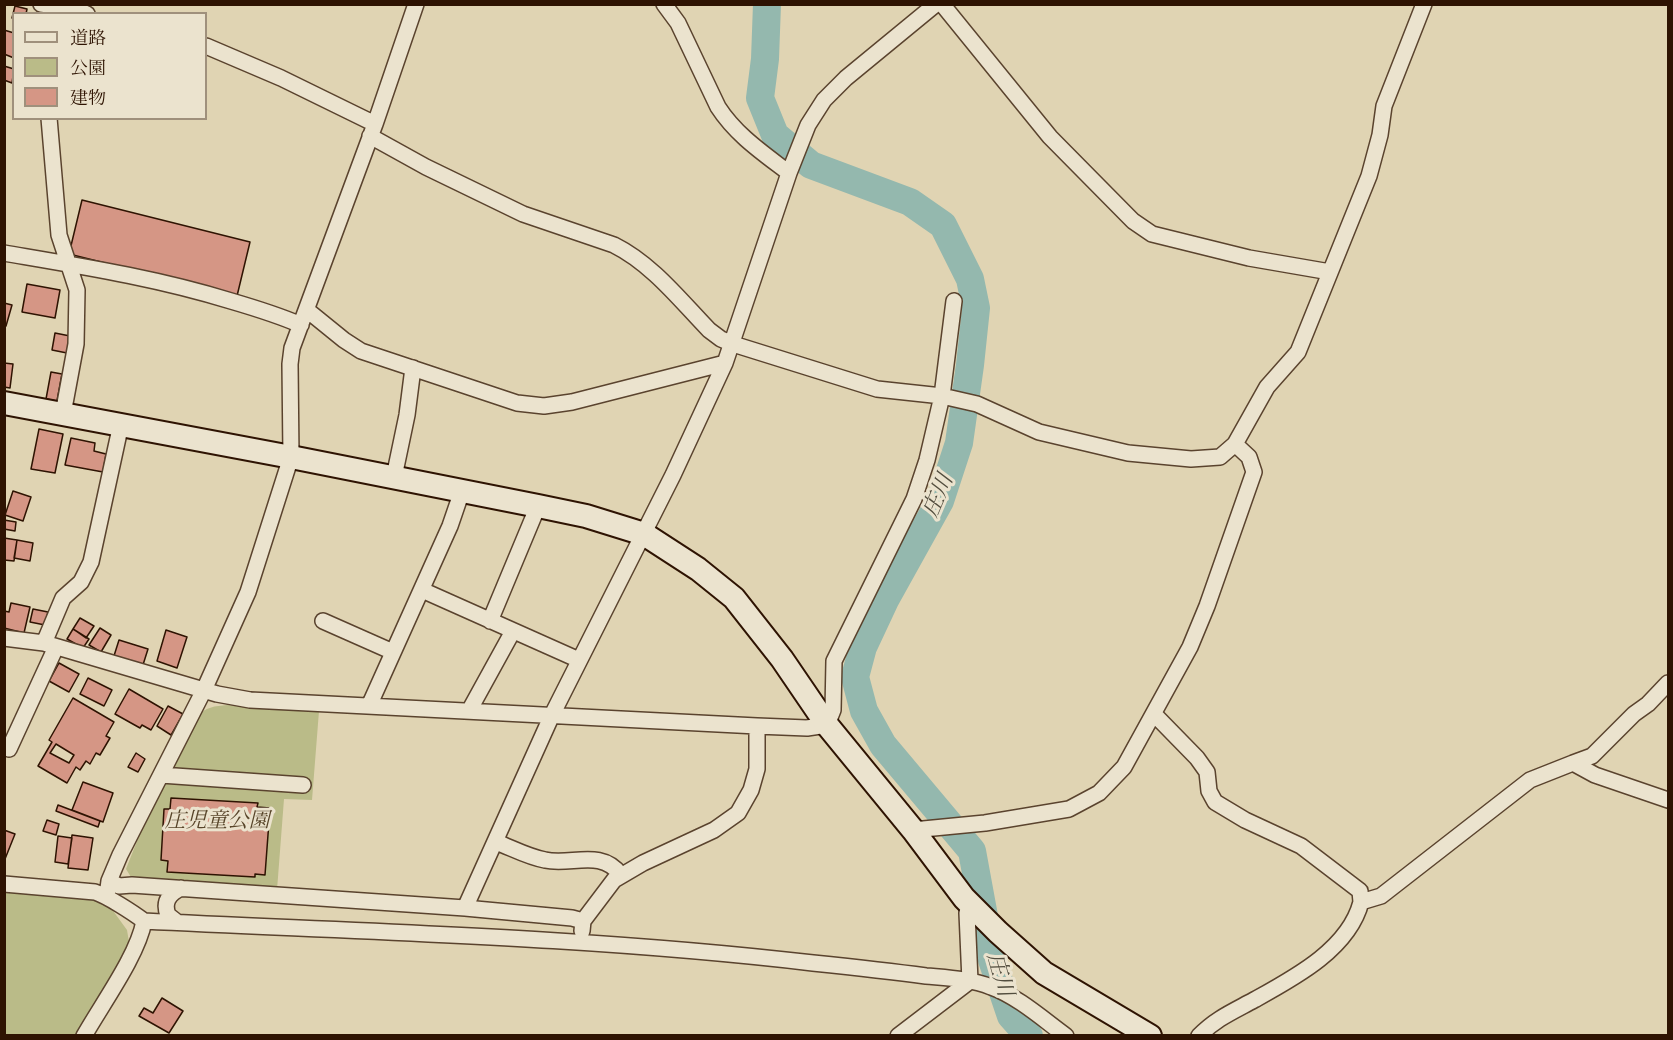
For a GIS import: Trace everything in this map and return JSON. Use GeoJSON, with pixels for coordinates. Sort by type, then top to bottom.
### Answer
{"type":"FeatureCollection","features":[{"type":"Feature","properties":{"kind":"street"},"geometry":{"type":"LineString","coordinates":[[42,4],[83,12]]}},
{"type":"Feature","properties":{"kind":"street"},"geometry":{"type":"LineString","coordinates":[[416,4],[373,130],[292,348],[290,364],[291,457],[248,592],[204,690],[108,888],[115,904],[144,921],[732,953],[970,981],[999,991],[1066,1035]]}},
{"type":"Feature","properties":{"kind":"street"},"geometry":{"type":"LineString","coordinates":[[664,4],[678,23],[718,107],[727,120],[739,133],[789,173]]}},
{"type":"Feature","properties":{"kind":"street"},"geometry":{"type":"LineString","coordinates":[[465,908],[552,715],[644,534],[725,363],[789,173],[808,125],[824,100],[846,78],[936,4]]}},
{"type":"Feature","properties":{"kind":"street"},"geometry":{"type":"LineString","coordinates":[[942,4],[1050,137],[1132,221],[1152,234],[1249,258],[1330,272]]}},
{"type":"Feature","properties":{"kind":"street"},"geometry":{"type":"LineString","coordinates":[[207,46],[281,78],[373,130],[426,167],[523,214],[615,245],[628,252],[641,262],[709,330],[733,344],[877,389],[942,396],[977,404],[1039,432],[1128,453],[1191,459],[1220,457],[1236,444],[1267,387],[1298,352],[1370,176],[1384,106],[1424,4]]}},
{"type":"Feature","properties":{"kind":"street"},"geometry":{"type":"LineString","coordinates":[[49,120],[59,235],[77,290],[74,360],[63,414]]}},
{"type":"Feature","properties":{"kind":"street"},"geometry":{"type":"LineString","coordinates":[[4,253],[143,278],[210,294],[279,315],[301,325]]}},
{"type":"Feature","properties":{"kind":"street"},"geometry":{"type":"LineString","coordinates":[[827,725],[833,710],[834,661],[914,499],[927,460],[942,396],[954,301]]}},
{"type":"Feature","properties":{"kind":"street"},"geometry":{"type":"LineString","coordinates":[[307,310],[353,346],[371,355],[499,398],[531,406],[582,400],[725,363]]}},
{"type":"Feature","properties":{"kind":"street"},"geometry":{"type":"LineString","coordinates":[[394,477],[407,415],[413,368]]}},
{"type":"Feature","properties":{"kind":"street"},"geometry":{"type":"LineString","coordinates":[[4,403],[538,506],[586,516],[644,534],[698,569],[734,598],[782,659],[827,725],[913,830],[970,905],[998,933],[1044,973],[1150,1035]]}},
{"type":"Feature","properties":{"kind":"street"},"geometry":{"type":"LineString","coordinates":[[4,747],[9,749],[50,645],[63,598],[81,582],[92,562],[120,424]]}},
{"type":"Feature","properties":{"kind":"street"},"geometry":{"type":"LineString","coordinates":[[913,830],[985,823],[1069,809],[1099,793],[1124,767],[1194,638],[1254,472],[1249,458],[1236,444]]}},
{"type":"Feature","properties":{"kind":"street"},"geometry":{"type":"LineString","coordinates":[[369,706],[450,526],[462,491]]}},
{"type":"Feature","properties":{"kind":"street"},"geometry":{"type":"LineString","coordinates":[[490,621],[538,506]]}},
{"type":"Feature","properties":{"kind":"street"},"geometry":{"type":"LineString","coordinates":[[422,590],[579,660]]}},
{"type":"Feature","properties":{"kind":"street"},"geometry":{"type":"LineString","coordinates":[[323,621],[393,652]]}},
{"type":"Feature","properties":{"kind":"street"},"geometry":{"type":"LineString","coordinates":[[469,711],[513,631]]}},
{"type":"Feature","properties":{"kind":"street"},"geometry":{"type":"LineString","coordinates":[[4,638],[50,645],[228,697],[250,700],[757,726],[807,728],[827,725]]}},
{"type":"Feature","properties":{"kind":"street"},"geometry":{"type":"LineString","coordinates":[[1362,902],[1381,896],[1530,780],[1592,756],[1668,683]]}},
{"type":"Feature","properties":{"kind":"street"},"geometry":{"type":"LineString","coordinates":[[1154,714],[1207,772],[1209,791],[1215,802],[1245,820],[1301,846],[1360,891],[1362,902],[1351,928],[1320,958],[1271,991],[1211,1023],[1199,1035]]}},
{"type":"Feature","properties":{"kind":"street"},"geometry":{"type":"LineString","coordinates":[[580,943],[583,921],[610,885],[621,875],[714,830],[738,813],[751,790],[757,769],[757,726]]}},
{"type":"Feature","properties":{"kind":"street"},"geometry":{"type":"LineString","coordinates":[[1573,763],[1595,775],[1668,800]]}},
{"type":"Feature","properties":{"kind":"street"},"geometry":{"type":"LineString","coordinates":[[161,776],[303,785]]}},
{"type":"Feature","properties":{"kind":"street"},"geometry":{"type":"LineString","coordinates":[[496,842],[549,861],[586,859],[600,861],[617,870],[621,875]]}},
{"type":"Feature","properties":{"kind":"street"},"geometry":{"type":"LineString","coordinates":[[4,884],[95,892],[119,886],[181,888],[465,908],[583,921]]}},
{"type":"Feature","properties":{"kind":"street"},"geometry":{"type":"LineString","coordinates":[[177,922],[168,915],[166,905],[169,896],[181,888]]}},
{"type":"Feature","properties":{"kind":"street"},"geometry":{"type":"LineString","coordinates":[[970,905],[967,913],[970,981]]}},
{"type":"Feature","properties":{"kind":"street"},"geometry":{"type":"LineString","coordinates":[[84,1035],[133,952],[144,921]]}},
{"type":"Feature","properties":{"kind":"street"},"geometry":{"type":"LineString","coordinates":[[898,1035],[970,981]]}},
{"type":"Feature","properties":{"kind":"green space","name":"庄児童公園"},"geometry":{"type":"Polygon","coordinates":[[[227,705],[319,711],[312,800],[284,799],[277,890],[134,882],[126,869],[139,836],[197,717],[207,709],[227,705]]]}},
{"type":"Feature","properties":{"kind":"green space"},"geometry":{"type":"Polygon","coordinates":[[[4,888],[91,896],[111,908],[127,930],[130,948],[80,1035],[5,1035],[4,888]]]}},
{"type":"Feature","properties":{"kind":"building"},"geometry":{"type":"Polygon","coordinates":[[[15,6],[27,9],[26,12],[14,12],[15,6]]]}},
{"type":"Feature","properties":{"kind":"building"},"geometry":{"type":"Polygon","coordinates":[[[4,30],[12,32],[12,57],[4,54],[4,30]]]}},
{"type":"Feature","properties":{"kind":"building"},"geometry":{"type":"Polygon","coordinates":[[[4,66],[12,68],[12,83],[4,80],[4,66]]]}},
{"type":"Feature","properties":{"kind":"building"},"geometry":{"type":"Polygon","coordinates":[[[82,200],[250,242],[237,296],[69,254],[82,200]]]}},
{"type":"Feature","properties":{"kind":"building"},"geometry":{"type":"Polygon","coordinates":[[[27,284],[60,290],[55,318],[22,312],[27,284]]]}},
{"type":"Feature","properties":{"kind":"building"},"geometry":{"type":"Polygon","coordinates":[[[4,303],[12,305],[6,326],[4,325],[4,303]]]}},
{"type":"Feature","properties":{"kind":"building"},"geometry":{"type":"Polygon","coordinates":[[[55,333],[70,336],[67,353],[52,350],[55,333]]]}},
{"type":"Feature","properties":{"kind":"building"},"geometry":{"type":"Polygon","coordinates":[[[4,363],[13,364],[10,388],[4,387],[4,363]]]}},
{"type":"Feature","properties":{"kind":"building"},"geometry":{"type":"Polygon","coordinates":[[[51,372],[62,374],[57,401],[46,399],[51,372]]]}},
{"type":"Feature","properties":{"kind":"building"},"geometry":{"type":"Polygon","coordinates":[[[39,429],[63,434],[55,473],[31,469],[39,429]]]}},
{"type":"Feature","properties":{"kind":"building"},"geometry":{"type":"Polygon","coordinates":[[[71,438],[95,443],[94,451],[106,454],[103,472],[65,465],[71,438]]]}},
{"type":"Feature","properties":{"kind":"building"},"geometry":{"type":"Polygon","coordinates":[[[13,491],[31,497],[23,521],[5,515],[13,491]]]}},
{"type":"Feature","properties":{"kind":"building"},"geometry":{"type":"Polygon","coordinates":[[[4,520],[16,522],[15,531],[4,529],[4,520]]]}},
{"type":"Feature","properties":{"kind":"building"},"geometry":{"type":"Polygon","coordinates":[[[4,538],[17,540],[14,561],[4,560],[4,538]]]}},
{"type":"Feature","properties":{"kind":"building"},"geometry":{"type":"Polygon","coordinates":[[[17,540],[33,543],[30,561],[14,558],[17,540]]]}},
{"type":"Feature","properties":{"kind":"building"},"geometry":{"type":"Polygon","coordinates":[[[11,603],[30,607],[24,633],[4,628],[4,611],[9,612],[11,603]]]}},
{"type":"Feature","properties":{"kind":"building"},"geometry":{"type":"Polygon","coordinates":[[[33,609],[48,612],[45,625],[30,622],[33,609]]]}},
{"type":"Feature","properties":{"kind":"building"},"geometry":{"type":"Polygon","coordinates":[[[80,618],[94,626],[86,638],[73,629],[80,618]]]}},
{"type":"Feature","properties":{"kind":"building"},"geometry":{"type":"Polygon","coordinates":[[[100,628],[111,635],[101,652],[89,645],[100,628]]]}},
{"type":"Feature","properties":{"kind":"building"},"geometry":{"type":"Polygon","coordinates":[[[73,629],[89,639],[83,648],[67,639],[73,629]]]}},
{"type":"Feature","properties":{"kind":"building"},"geometry":{"type":"Polygon","coordinates":[[[166,630],[187,637],[177,668],[157,661],[166,630]]]}},
{"type":"Feature","properties":{"kind":"building"},"geometry":{"type":"Polygon","coordinates":[[[119,640],[148,649],[142,668],[113,659],[119,640]]]}},
{"type":"Feature","properties":{"kind":"building"},"geometry":{"type":"Polygon","coordinates":[[[59,663],[79,674],[69,692],[49,681],[59,663]]]}},
{"type":"Feature","properties":{"kind":"building"},"geometry":{"type":"Polygon","coordinates":[[[88,678],[112,690],[104,706],[80,694],[88,678]]]}},
{"type":"Feature","properties":{"kind":"building"},"geometry":{"type":"Polygon","coordinates":[[[129,689],[163,709],[151,730],[142,725],[140,728],[115,714],[129,689]]]}},
{"type":"Feature","properties":{"kind":"building"},"geometry":{"type":"Polygon","coordinates":[[[73,698],[114,722],[106,736],[110,738],[100,755],[96,753],[90,764],[86,761],[80,770],[76,767],[67,783],[38,766],[52,742],[49,740],[73,698]],[[56,744],[50,753],[69,763],[74,755],[56,744]]]}},
{"type":"Feature","properties":{"kind":"building"},"geometry":{"type":"Polygon","coordinates":[[[168,706],[183,714],[171,735],[157,726],[168,706]]]}},
{"type":"Feature","properties":{"kind":"building"},"geometry":{"type":"Polygon","coordinates":[[[136,753],[145,759],[138,772],[128,767],[136,753]]]}},
{"type":"Feature","properties":{"kind":"building"},"geometry":{"type":"Polygon","coordinates":[[[83,782],[113,793],[103,822],[72,810],[83,782]]]}},
{"type":"Feature","properties":{"kind":"building"},"geometry":{"type":"Polygon","coordinates":[[[171,798],[258,803],[257,807],[270,808],[265,875],[255,874],[255,877],[167,872],[168,861],[161,860],[164,809],[170,809],[171,798]]]}},
{"type":"Feature","properties":{"kind":"building"},"geometry":{"type":"Polygon","coordinates":[[[58,805],[100,821],[98,827],[56,811],[58,805]]]}},
{"type":"Feature","properties":{"kind":"building"},"geometry":{"type":"Polygon","coordinates":[[[47,820],[59,824],[56,835],[43,831],[47,820]]]}},
{"type":"Feature","properties":{"kind":"building"},"geometry":{"type":"Polygon","coordinates":[[[4,830],[15,834],[5,859],[4,858],[4,830]]]}},
{"type":"Feature","properties":{"kind":"building"},"geometry":{"type":"Polygon","coordinates":[[[72,835],[93,838],[88,870],[68,868],[72,835]]]}},
{"type":"Feature","properties":{"kind":"building"},"geometry":{"type":"Polygon","coordinates":[[[58,836],[72,838],[68,864],[55,862],[58,836]]]}},
{"type":"Feature","properties":{"kind":"building"},"geometry":{"type":"Polygon","coordinates":[[[162,998],[183,1011],[169,1033],[139,1016],[144,1008],[153,1013],[162,998]]]}},
{"type":"Feature","properties":{"kind":"waterway","name":"庄川"},"geometry":{"type":"LineString","coordinates":[[767,4],[765,59],[760,98],[775,135],[811,165],[910,202],[943,225],[970,279],[976,308],[959,443],[940,501],[885,600],[863,647],[855,677],[864,711],[883,745],[972,851],[992,960],[1011,1016],[1029,1036]]}}]}
